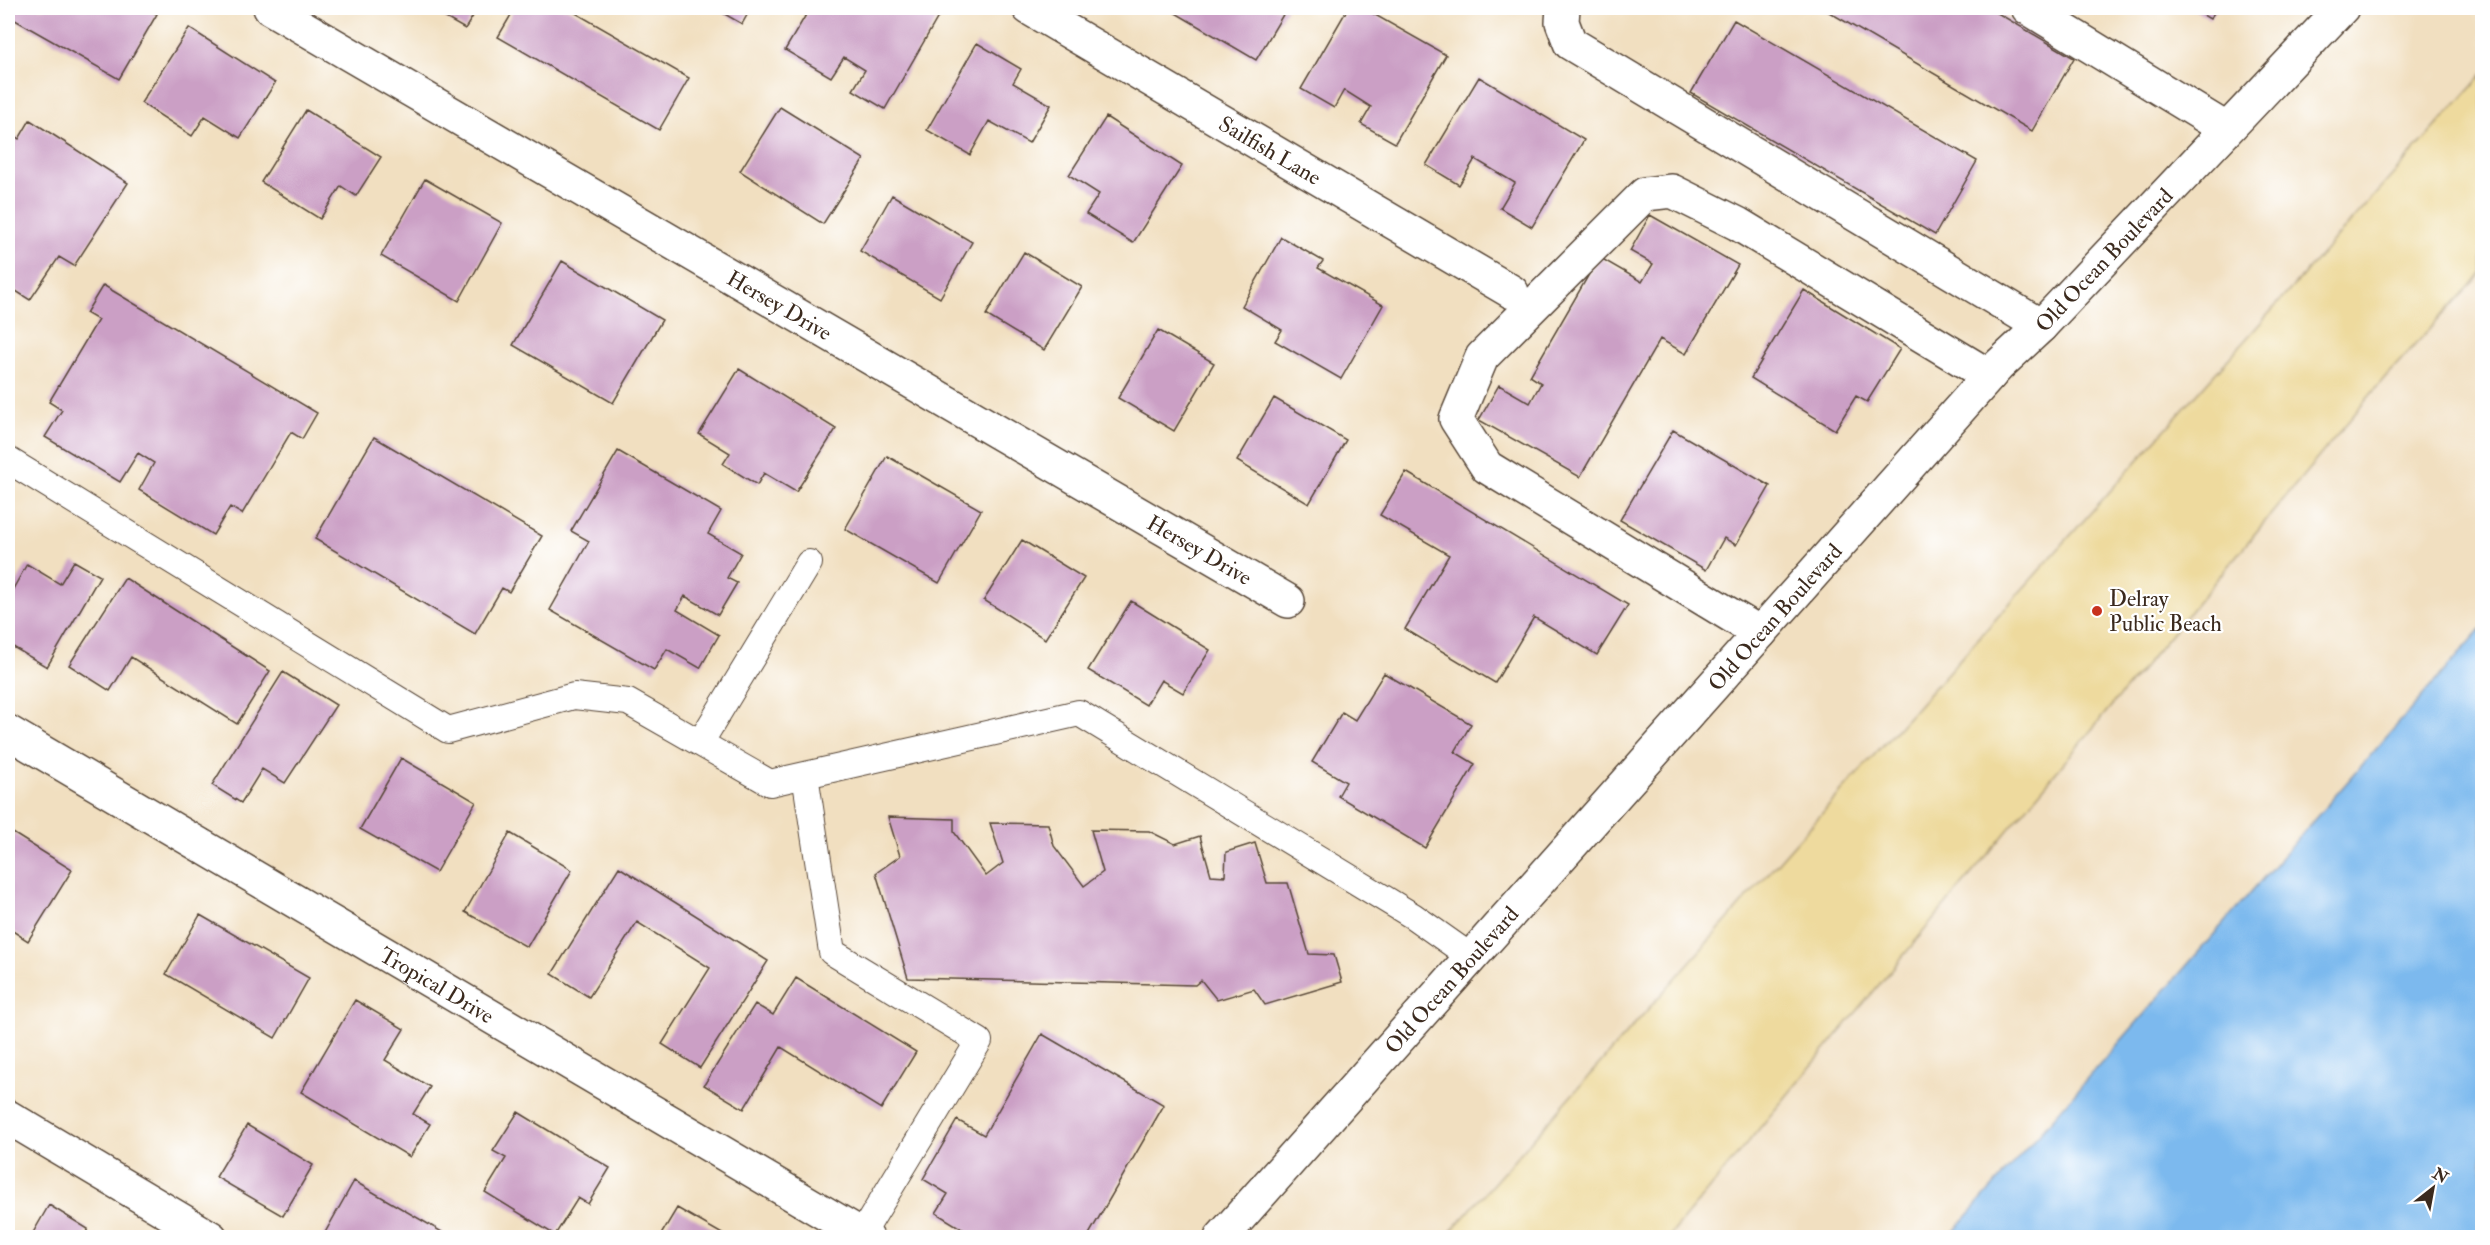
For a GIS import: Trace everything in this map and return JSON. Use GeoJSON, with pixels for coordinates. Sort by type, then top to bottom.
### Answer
{"type":"FeatureCollection","features":[{"type":"Feature","properties":{"kind":"street","name":"Hersey Drive"},"geometry":{"type":"LineString","coordinates":[[270,8],[1288,601]]}},
{"type":"Feature","properties":{"kind":"street","name":"Sailfish Lane"},"geometry":{"type":"LineString","coordinates":[[1029,8],[1512,292]]}},
{"type":"Feature","properties":{"kind":"street"},"geometry":{"type":"LineString","coordinates":[[1563,8],[1562,22],[1570,42],[2041,326]]}},
{"type":"Feature","properties":{"kind":"street"},"geometry":{"type":"LineString","coordinates":[[2028,8],[2226,129]]}},
{"type":"Feature","properties":{"kind":"street","name":"Old Ocean Boulevard"},"geometry":{"type":"LineString","coordinates":[[1221,1238],[1989,376],[2041,326],[2342,8]]}},
{"type":"Feature","properties":{"kind":"street"},"geometry":{"type":"LineString","coordinates":[[1760,633],[1487,467],[1456,419],[1482,357],[1645,194],[1672,190],[1738,224],[1989,376]]}},
{"type":"Feature","properties":{"kind":"street","name":"Tropical Drive"},"geometry":{"type":"LineString","coordinates":[[8,732],[865,1236]]}},
{"type":"Feature","properties":{"kind":"street"},"geometry":{"type":"LineString","coordinates":[[8,1117],[211,1238]]}},
{"type":"Feature","properties":{"kind":"lane"},"geometry":{"type":"LineString","coordinates":[[8,460],[448,730],[574,696],[628,702],[770,783],[1079,713],[1413,916],[1471,957]]}},
{"type":"Feature","properties":{"kind":"lane"},"geometry":{"type":"LineString","coordinates":[[700,743],[809,563]]}},
{"type":"Feature","properties":{"kind":"lane"},"geometry":{"type":"LineString","coordinates":[[805,775],[832,952],[979,1041],[865,1236]]}},
{"type":"Feature","properties":{"kind":"sand","name":"Delray Public Beach"},"geometry":{"type":"Polygon","coordinates":[[[2482,75],[2482,273],[2387,375],[1669,1237],[1446,1237],[1791,848],[2482,75]]]}},
{"type":"Feature","properties":{"kind":"water"},"geometry":{"type":"Polygon","coordinates":[[[2482,628],[2482,1237],[1949,1237],[2482,628]]]}},
{"type":"Feature","properties":{"kind":"building"},"geometry":{"type":"Polygon","coordinates":[[[8,8],[145,8],[157,14],[119,79],[8,16],[8,8]]]}},
{"type":"Feature","properties":{"kind":"building"},"geometry":{"type":"Polygon","coordinates":[[[428,8],[478,8],[465,29],[428,8]]]}},
{"type":"Feature","properties":{"kind":"building"},"geometry":{"type":"Polygon","coordinates":[[[515,8],[567,8],[689,78],[659,130],[498,37],[515,8]]]}},
{"type":"Feature","properties":{"kind":"building"},"geometry":{"type":"Polygon","coordinates":[[[714,8],[751,8],[742,24],[714,8]]]}},
{"type":"Feature","properties":{"kind":"building"},"geometry":{"type":"Polygon","coordinates":[[[810,8],[921,8],[938,17],[885,109],[853,90],[865,70],[844,57],[831,77],[785,50],[810,8]]]}},
{"type":"Feature","properties":{"kind":"building"},"geometry":{"type":"Polygon","coordinates":[[[1167,8],[1287,8],[1256,60],[1167,8]]]}},
{"type":"Feature","properties":{"kind":"building"},"geometry":{"type":"Polygon","coordinates":[[[1348,8],[1363,8],[1446,55],[1395,143],[1361,124],[1371,107],[1344,90],[1334,108],[1301,89],[1348,8]]]}},
{"type":"Feature","properties":{"kind":"building"},"geometry":{"type":"Polygon","coordinates":[[[1822,8],[1989,8],[2074,58],[2032,131],[1822,8]]]}},
{"type":"Feature","properties":{"kind":"building"},"geometry":{"type":"Polygon","coordinates":[[[2191,8],[2217,8],[2210,19],[2191,8]]]}},
{"type":"Feature","properties":{"kind":"building"},"geometry":{"type":"Polygon","coordinates":[[[1734,20],[1977,161],[1935,235],[1691,93],[1734,20]]]}},
{"type":"Feature","properties":{"kind":"building"},"geometry":{"type":"Polygon","coordinates":[[[189,28],[275,83],[240,138],[205,116],[192,136],[141,103],[189,28]]]}},
{"type":"Feature","properties":{"kind":"building"},"geometry":{"type":"Polygon","coordinates":[[[977,43],[1021,69],[1013,83],[1051,105],[1029,143],[989,121],[970,155],[927,130],[977,43]]]}},
{"type":"Feature","properties":{"kind":"building"},"geometry":{"type":"Polygon","coordinates":[[[1479,77],[1584,140],[1532,227],[1500,208],[1515,183],[1475,159],[1459,185],[1426,165],[1479,77]]]}},
{"type":"Feature","properties":{"kind":"building"},"geometry":{"type":"Polygon","coordinates":[[[780,107],[864,159],[823,224],[740,171],[780,107]]]}},
{"type":"Feature","properties":{"kind":"building"},"geometry":{"type":"Polygon","coordinates":[[[306,110],[381,157],[356,196],[341,186],[320,219],[261,182],[306,110]]]}},
{"type":"Feature","properties":{"kind":"building"},"geometry":{"type":"Polygon","coordinates":[[[1106,117],[1182,166],[1133,243],[1086,214],[1099,194],[1069,175],[1106,117]]]}},
{"type":"Feature","properties":{"kind":"building"},"geometry":{"type":"Polygon","coordinates":[[[30,120],[128,183],[74,266],[59,257],[30,300],[8,286],[8,132],[19,139],[30,120]]]}},
{"type":"Feature","properties":{"kind":"building"},"geometry":{"type":"Polygon","coordinates":[[[425,179],[502,223],[459,301],[381,256],[425,179]]]}},
{"type":"Feature","properties":{"kind":"building"},"geometry":{"type":"Polygon","coordinates":[[[892,195],[972,242],[940,298],[860,251],[892,195]]]}},
{"type":"Feature","properties":{"kind":"building"},"geometry":{"type":"Polygon","coordinates":[[[1650,215],[1738,265],[1686,354],[1660,339],[1580,477],[1479,420],[1499,385],[1530,403],[1541,383],[1530,376],[1599,257],[1642,282],[1653,264],[1630,251],[1650,215]]]}},
{"type":"Feature","properties":{"kind":"building"},"geometry":{"type":"Polygon","coordinates":[[[1281,237],[1323,261],[1318,268],[1383,305],[1341,379],[1275,341],[1282,330],[1242,306],[1281,237]]]}},
{"type":"Feature","properties":{"kind":"building"},"geometry":{"type":"Polygon","coordinates":[[[1024,252],[1082,287],[1044,350],[986,315],[1024,252]]]}},
{"type":"Feature","properties":{"kind":"building"},"geometry":{"type":"Polygon","coordinates":[[[562,261],[662,320],[613,403],[513,345],[562,261]]]}},
{"type":"Feature","properties":{"kind":"building"},"geometry":{"type":"Polygon","coordinates":[[[103,285],[317,413],[302,439],[291,432],[242,514],[230,507],[213,535],[139,490],[154,463],[138,453],[120,482],[45,437],[62,410],[49,402],[98,320],[86,313],[103,285]]]}},
{"type":"Feature","properties":{"kind":"building"},"geometry":{"type":"Polygon","coordinates":[[[1804,290],[1900,349],[1867,402],[1856,396],[1835,430],[1751,378],[1804,290]]]}},
{"type":"Feature","properties":{"kind":"building"},"geometry":{"type":"Polygon","coordinates":[[[1158,330],[1214,363],[1174,431],[1118,398],[1158,330]]]}},
{"type":"Feature","properties":{"kind":"building"},"geometry":{"type":"Polygon","coordinates":[[[739,369],[836,429],[796,492],[764,473],[757,485],[723,464],[730,453],[699,434],[739,369]]]}},
{"type":"Feature","properties":{"kind":"building"},"geometry":{"type":"Polygon","coordinates":[[[1274,398],[1346,440],[1309,504],[1237,461],[1274,398]]]}},
{"type":"Feature","properties":{"kind":"building"},"geometry":{"type":"Polygon","coordinates":[[[1673,430],[1770,486],[1736,545],[1724,538],[1706,570],[1620,520],[1673,430]]]}},
{"type":"Feature","properties":{"kind":"building"},"geometry":{"type":"Polygon","coordinates":[[[374,437],[542,536],[509,592],[502,588],[475,634],[315,539],[374,437]]]}},
{"type":"Feature","properties":{"kind":"building"},"geometry":{"type":"Polygon","coordinates":[[[618,451],[721,511],[708,534],[741,553],[727,578],[737,583],[718,615],[685,596],[677,610],[719,635],[700,668],[667,649],[654,670],[550,610],[589,541],[571,531],[618,451]]]}},
{"type":"Feature","properties":{"kind":"building"},"geometry":{"type":"Polygon","coordinates":[[[887,456],[981,510],[939,583],[845,529],[887,456]]]}},
{"type":"Feature","properties":{"kind":"building"},"geometry":{"type":"Polygon","coordinates":[[[1406,472],[1628,605],[1597,655],[1534,617],[1495,683],[1405,629],[1449,555],[1380,515],[1406,472]]]}},
{"type":"Feature","properties":{"kind":"building"},"geometry":{"type":"Polygon","coordinates":[[[1022,540],[1084,578],[1045,639],[984,600],[1022,540]]]}},
{"type":"Feature","properties":{"kind":"building"},"geometry":{"type":"Polygon","coordinates":[[[74,561],[100,576],[47,667],[8,644],[8,598],[27,564],[60,584],[74,561]]]}},
{"type":"Feature","properties":{"kind":"building"},"geometry":{"type":"Polygon","coordinates":[[[125,578],[270,671],[237,724],[131,657],[110,691],[69,665],[125,578]]]}},
{"type":"Feature","properties":{"kind":"building"},"geometry":{"type":"Polygon","coordinates":[[[1131,601],[1210,650],[1183,693],[1161,680],[1146,705],[1088,670],[1131,601]]]}},
{"type":"Feature","properties":{"kind":"building"},"geometry":{"type":"Polygon","coordinates":[[[283,672],[336,705],[285,783],[262,769],[241,803],[212,785],[283,672]]]}},
{"type":"Feature","properties":{"kind":"building"},"geometry":{"type":"Polygon","coordinates":[[[1384,673],[1471,724],[1455,752],[1475,764],[1425,848],[1338,796],[1346,782],[1312,762],[1342,712],[1355,720],[1384,673]]]}},
{"type":"Feature","properties":{"kind":"building"},"geometry":{"type":"Polygon","coordinates":[[[401,758],[476,802],[436,872],[360,829],[401,758]]]}},
{"type":"Feature","properties":{"kind":"building"},"geometry":{"type":"Polygon","coordinates":[[[888,817],[954,819],[954,832],[986,876],[1003,863],[990,823],[1048,824],[1054,846],[1084,886],[1103,872],[1091,830],[1149,831],[1175,844],[1200,836],[1211,875],[1225,876],[1226,852],[1255,843],[1267,883],[1288,883],[1309,954],[1334,955],[1342,982],[1265,1005],[1254,989],[1217,1000],[1201,980],[1195,985],[908,978],[876,873],[900,856],[888,817]]]}},
{"type":"Feature","properties":{"kind":"building"},"geometry":{"type":"Polygon","coordinates":[[[8,830],[72,870],[28,941],[8,928],[8,830]]]}},
{"type":"Feature","properties":{"kind":"building"},"geometry":{"type":"Polygon","coordinates":[[[510,833],[572,870],[527,947],[465,912],[510,833]]]}},
{"type":"Feature","properties":{"kind":"building"},"geometry":{"type":"Polygon","coordinates":[[[619,867],[768,961],[700,1068],[662,1044],[710,968],[637,922],[589,997],[552,974],[619,867]]]}},
{"type":"Feature","properties":{"kind":"building"},"geometry":{"type":"Polygon","coordinates":[[[200,915],[309,978],[275,1038],[166,974],[200,915]]]}},
{"type":"Feature","properties":{"kind":"building"},"geometry":{"type":"Polygon","coordinates":[[[796,978],[916,1052],[881,1109],[781,1047],[744,1109],[704,1085],[755,1004],[773,1015],[796,978]]]}},
{"type":"Feature","properties":{"kind":"building"},"geometry":{"type":"Polygon","coordinates":[[[355,1000],[404,1029],[385,1060],[430,1087],[413,1114],[430,1124],[410,1157],[301,1092],[355,1000]]]}},
{"type":"Feature","properties":{"kind":"building"},"geometry":{"type":"Polygon","coordinates":[[[1042,1034],[1164,1105],[1087,1238],[977,1238],[936,1213],[948,1194],[923,1179],[957,1120],[984,1135],[1042,1034]]]}},
{"type":"Feature","properties":{"kind":"building"},"geometry":{"type":"Polygon","coordinates":[[[518,1112],[610,1168],[588,1204],[578,1198],[555,1235],[485,1192],[506,1158],[493,1151],[518,1112]]]}},
{"type":"Feature","properties":{"kind":"building"},"geometry":{"type":"Polygon","coordinates":[[[247,1125],[313,1165],[283,1216],[216,1177],[247,1125]]]}},
{"type":"Feature","properties":{"kind":"building"},"geometry":{"type":"Polygon","coordinates":[[[354,1181],[442,1232],[439,1238],[322,1238],[354,1181]]]}},
{"type":"Feature","properties":{"kind":"building"},"geometry":{"type":"Polygon","coordinates":[[[49,1205],[88,1229],[83,1238],[30,1238],[49,1205]]]}},
{"type":"Feature","properties":{"kind":"building"},"geometry":{"type":"Polygon","coordinates":[[[677,1208],[724,1235],[722,1238],[659,1238],[677,1208]]]}},
{"type":"Feature","properties":{"kind":"place","name":"Delray Public Beach"},"geometry":{"type":"Point","coordinates":[2097,611]}}]}
